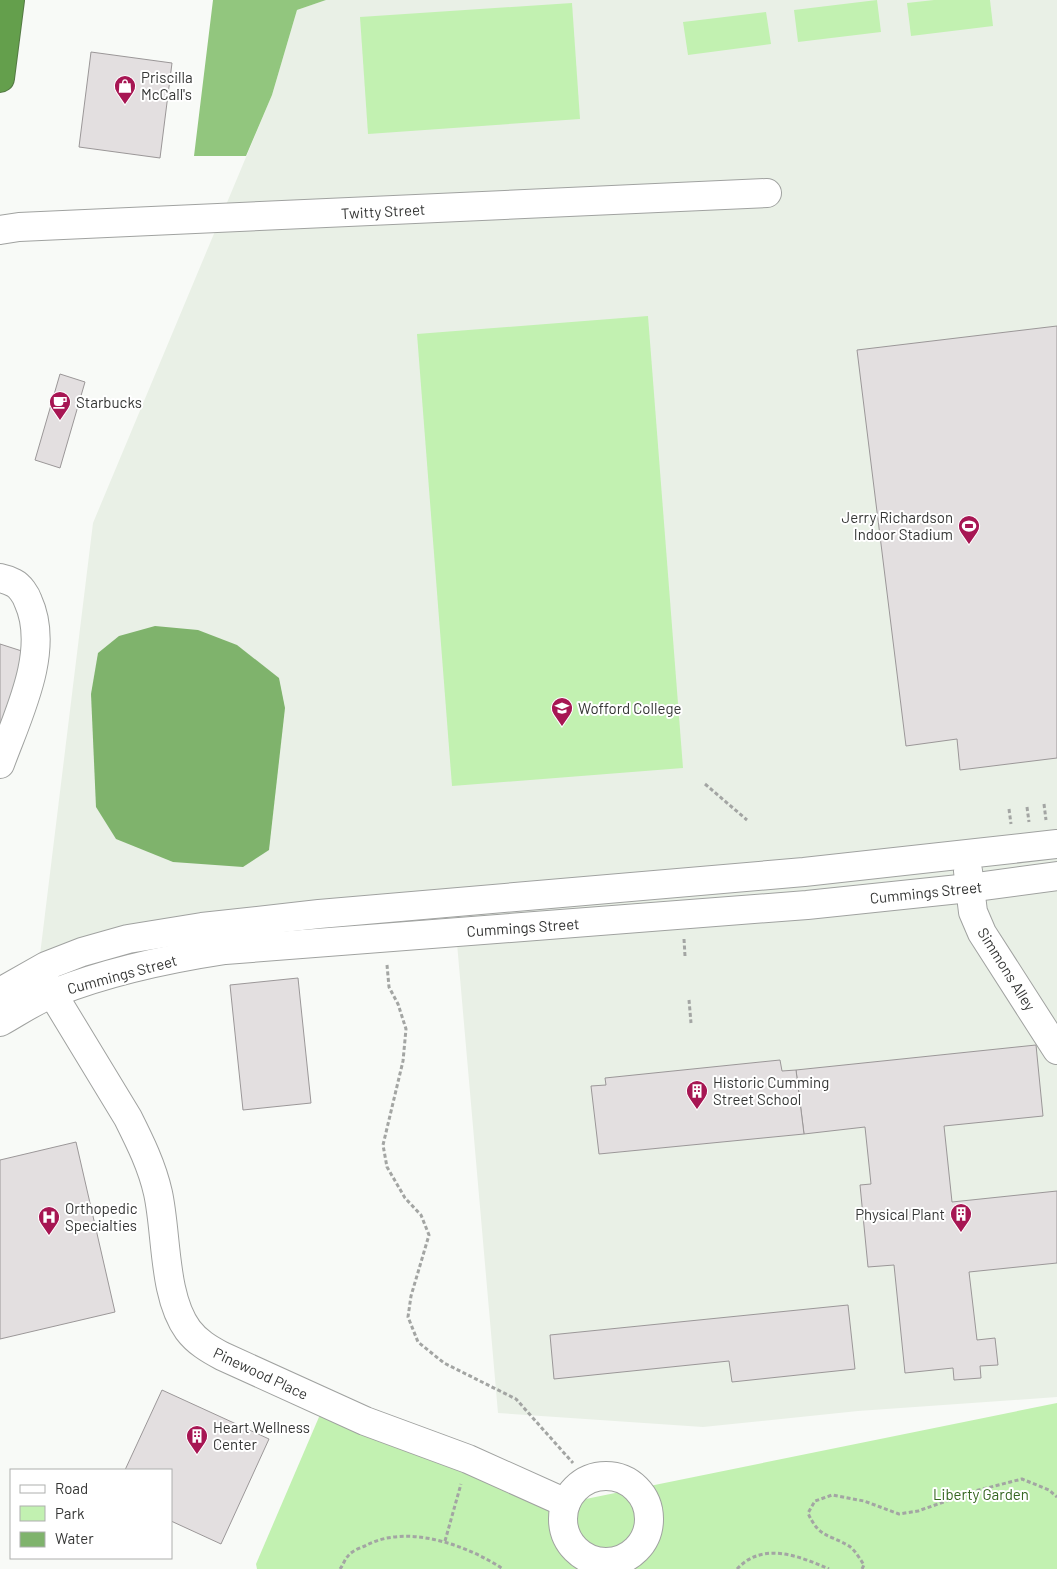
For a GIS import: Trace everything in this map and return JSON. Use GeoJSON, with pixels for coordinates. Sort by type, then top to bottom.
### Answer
{"type":"FeatureCollection","features":[{"type":"Feature","properties":{"kind":"highway"},"geometry":{"type":"LineString","coordinates":[[0,78],[10,0]]}},
{"type":"Feature","properties":{"kind":"street","name":"Twitty Street"},"geometry":{"type":"LineString","coordinates":[[0,230],[19,227],[767,193]]}},
{"type":"Feature","properties":{"kind":"street"},"geometry":{"type":"LineString","coordinates":[[0,578],[16,584],[27,597],[34,613],[37,650],[27,690],[0,764]]}},
{"type":"Feature","properties":{"kind":"street","name":"Cummings Street"},"geometry":{"type":"LineString","coordinates":[[0,992],[38,971],[91,949],[128,939],[202,927],[319,914],[804,872],[1057,844]]}},
{"type":"Feature","properties":{"kind":"street","name":"Simmons Alley"},"geometry":{"type":"LineString","coordinates":[[966,854],[973,912],[982,933],[1057,1050]]}},
{"type":"Feature","properties":{"kind":"street","name":"Cummings Street"},"geometry":{"type":"LineString","coordinates":[[0,1022],[52,994],[94,979],[137,966],[225,950],[807,905],[969,888],[1057,876]]}},
{"type":"Feature","properties":{"kind":"street","name":"Pinewood Place"},"geometry":{"type":"LineString","coordinates":[[38,971],[128,1118],[140,1142],[158,1193],[172,1292],[178,1312],[188,1330],[203,1345],[222,1356],[365,1421],[468,1459],[566,1503]]}},
{"type":"Feature","properties":{"kind":"path"},"geometry":{"type":"LineString","coordinates":[[705,784],[747,820]]}},
{"type":"Feature","properties":{"kind":"path"},"geometry":{"type":"LineString","coordinates":[[684,934],[685,956]]}},
{"type":"Feature","properties":{"kind":"path"},"geometry":{"type":"LineString","coordinates":[[386,957],[389,986],[398,1004],[406,1029],[402,1061],[383,1145],[387,1167],[405,1198],[421,1215],[429,1235],[411,1296],[408,1317],[418,1342],[444,1363],[516,1399],[573,1463]]}},
{"type":"Feature","properties":{"kind":"path"},"geometry":{"type":"LineString","coordinates":[[689,1000],[691,1023]]}},
{"type":"Feature","properties":{"kind":"path"},"geometry":{"type":"LineString","coordinates":[[445,1541],[468,1459]]}},
{"type":"Feature","properties":{"kind":"path"},"geometry":{"type":"LineString","coordinates":[[862,1569],[864,1565],[851,1547],[827,1537],[814,1526],[808,1513],[815,1501],[832,1495],[864,1501],[899,1514],[1022,1479],[1049,1490],[1057,1497]]}},
{"type":"Feature","properties":{"kind":"path"},"geometry":{"type":"LineString","coordinates":[[340,1569],[349,1554],[375,1540],[412,1536],[445,1541],[487,1558],[503,1569]]}},
{"type":"Feature","properties":{"kind":"path"},"geometry":{"type":"LineString","coordinates":[[737,1569],[751,1556],[779,1552],[829,1569]]}},
{"type":"Feature","properties":{"kind":"shaded area"},"geometry":{"type":"Polygon","coordinates":[[[213,0],[326,0],[297,10],[272,95],[246,156],[194,156],[213,0]]]}},
{"type":"Feature","properties":{"kind":"shaded area","name":"Wofford College"},"geometry":{"type":"Polygon","coordinates":[[[326,0],[1057,0],[1057,1397],[858,1411],[703,1427],[498,1413],[456,932],[38,971],[93,523],[272,95],[297,10],[326,0]]]}},
{"type":"Feature","properties":{"kind":"green space"},"geometry":{"type":"Polygon","coordinates":[[[877,0],[881,32],[798,42],[794,10],[877,0]]]}},
{"type":"Feature","properties":{"kind":"green space"},"geometry":{"type":"Polygon","coordinates":[[[934,0],[990,0],[993,26],[911,36],[907,3],[934,0]]]}},
{"type":"Feature","properties":{"kind":"green space"},"geometry":{"type":"Polygon","coordinates":[[[572,3],[580,119],[368,134],[360,17],[572,3]]]}},
{"type":"Feature","properties":{"kind":"green space"},"geometry":{"type":"Polygon","coordinates":[[[766,12],[771,44],[688,55],[683,22],[766,12]]]}},
{"type":"Feature","properties":{"kind":"green space"},"geometry":{"type":"Polygon","coordinates":[[[648,316],[683,768],[452,786],[417,334],[648,316]]]}},
{"type":"Feature","properties":{"kind":"green space","name":"Liberty Garden"},"geometry":{"type":"Polygon","coordinates":[[[325,1403],[566,1503],[1057,1403],[1057,1569],[257,1569],[256,1564],[325,1403]]]}},
{"type":"Feature","properties":{"kind":"water"},"geometry":{"type":"Polygon","coordinates":[[[155,626],[198,630],[237,645],[279,678],[285,708],[269,850],[243,867],[173,862],[116,839],[96,807],[91,694],[98,653],[119,636],[155,626]]]}},
{"type":"Feature","properties":{"kind":"building","name":"Priscilla McCall's"},"geometry":{"type":"Polygon","coordinates":[[[91,52],[172,63],[160,158],[79,147],[91,52]]]}},
{"type":"Feature","properties":{"kind":"building","name":"Jerry Richardson Indoor Stadium"},"geometry":{"type":"Polygon","coordinates":[[[1057,326],[1057,758],[960,770],[957,739],[906,746],[857,350],[1057,326]]]}},
{"type":"Feature","properties":{"kind":"building","name":"Starbucks"},"geometry":{"type":"Polygon","coordinates":[[[60,374],[85,382],[60,468],[35,460],[60,374]]]}},
{"type":"Feature","properties":{"kind":"building"},"geometry":{"type":"Polygon","coordinates":[[[0,644],[28,653],[0,736],[0,644]]]}},
{"type":"Feature","properties":{"kind":"building"},"geometry":{"type":"Polygon","coordinates":[[[298,978],[311,1103],[243,1110],[230,985],[298,978]]]}},
{"type":"Feature","properties":{"kind":"building","name":"Physical Plant"},"geometry":{"type":"Polygon","coordinates":[[[1036,1045],[1043,1116],[944,1126],[952,1202],[1057,1191],[1057,1263],[969,1272],[977,1340],[995,1338],[998,1365],[980,1366],[981,1378],[954,1380],[953,1368],[905,1373],[894,1265],[868,1267],[860,1185],[871,1184],[865,1127],[804,1134],[796,1070],[1036,1045]]]}},
{"type":"Feature","properties":{"kind":"building","name":"Historic Cumming Street School"},"geometry":{"type":"Polygon","coordinates":[[[780,1060],[782,1071],[796,1070],[804,1134],[599,1154],[591,1086],[606,1085],[605,1078],[780,1060]]]}},
{"type":"Feature","properties":{"kind":"building","name":"Orthopedic Specialties"},"geometry":{"type":"Polygon","coordinates":[[[76,1142],[115,1312],[0,1339],[0,1160],[76,1142]]]}},
{"type":"Feature","properties":{"kind":"building"},"geometry":{"type":"Polygon","coordinates":[[[848,1305],[855,1369],[732,1382],[729,1361],[554,1379],[550,1335],[848,1305]]]}},
{"type":"Feature","properties":{"kind":"building","name":"Heart Wellness Center"},"geometry":{"type":"Polygon","coordinates":[[[162,1390],[269,1439],[221,1544],[172,1521],[172,1469],[125,1469],[162,1390]]]}},
{"type":"Feature","properties":{"kind":"place","name":"Priscilla McCall's"},"geometry":{"type":"Point","coordinates":[125,105]}},
{"type":"Feature","properties":{"kind":"place","name":"Starbucks"},"geometry":{"type":"Point","coordinates":[60,421]}},
{"type":"Feature","properties":{"kind":"place","name":"Jerry Richardson Indoor Stadium"},"geometry":{"type":"Point","coordinates":[969,545]}},
{"type":"Feature","properties":{"kind":"place","name":"Wofford College"},"geometry":{"type":"Point","coordinates":[562,727]}},
{"type":"Feature","properties":{"kind":"place","name":"Historic Cumming Street School"},"geometry":{"type":"Point","coordinates":[697,1110]}},
{"type":"Feature","properties":{"kind":"place","name":"Physical Plant"},"geometry":{"type":"Point","coordinates":[961,1233]}},
{"type":"Feature","properties":{"kind":"place","name":"Orthopedic Specialties"},"geometry":{"type":"Point","coordinates":[49,1236]}},
{"type":"Feature","properties":{"kind":"place","name":"Heart Wellness Center"},"geometry":{"type":"Point","coordinates":[197,1455]}}]}
